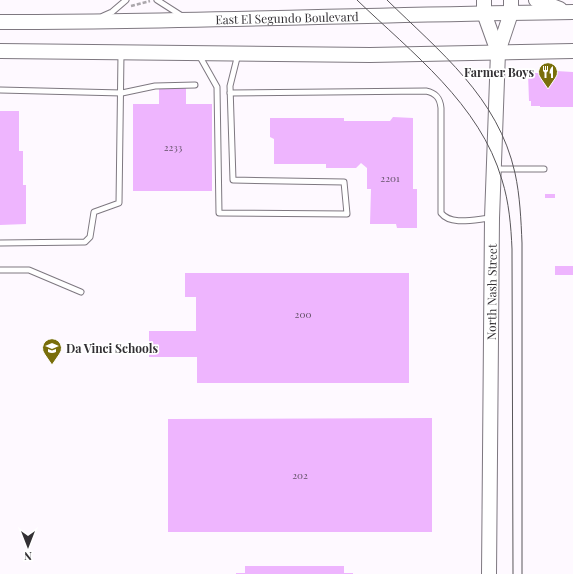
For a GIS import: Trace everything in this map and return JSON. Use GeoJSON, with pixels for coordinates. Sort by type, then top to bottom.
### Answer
{"type":"FeatureCollection","features":[{"type":"Feature","properties":{"kind":"main road"},"geometry":{"type":"LineString","coordinates":[[536,0],[570,12]]}},
{"type":"Feature","properties":{"kind":"main road","name":"East El Segundo Boulevard"},"geometry":{"type":"LineString","coordinates":[[0,22],[91,22],[186,19],[484,6],[511,6],[570,12]]}},
{"type":"Feature","properties":{"kind":"main road"},"geometry":{"type":"LineString","coordinates":[[484,6],[498,52]]}},
{"type":"Feature","properties":{"kind":"main road","name":"North Nash Street"},"geometry":{"type":"LineString","coordinates":[[489,574],[492,218],[498,52],[511,6]]}},
{"type":"Feature","properties":{"kind":"main road"},"geometry":{"type":"LineString","coordinates":[[0,51],[121,54],[238,54],[573,51]]}},
{"type":"Feature","properties":{"kind":"lane"},"geometry":{"type":"LineString","coordinates":[[91,22],[112,12],[126,0]]}},
{"type":"Feature","properties":{"kind":"lane"},"geometry":{"type":"LineString","coordinates":[[157,0],[186,19]]}},
{"type":"Feature","properties":{"kind":"lane"},"geometry":{"type":"LineString","coordinates":[[0,243],[85,242],[90,237],[94,212],[119,203],[122,93],[121,54]]}},
{"type":"Feature","properties":{"kind":"lane"},"geometry":{"type":"LineString","coordinates":[[198,54],[217,87],[219,212],[347,214],[344,182],[233,180],[230,86],[238,54]]}},
{"type":"Feature","properties":{"kind":"lane"},"geometry":{"type":"LineString","coordinates":[[0,90],[122,93],[142,90],[155,86],[195,85]]}},
{"type":"Feature","properties":{"kind":"lane"},"geometry":{"type":"LineString","coordinates":[[230,93],[433,92],[440,102],[441,108],[441,213],[445,218],[451,220],[492,218]]}},
{"type":"Feature","properties":{"kind":"lane"},"geometry":{"type":"LineString","coordinates":[[494,169],[544,169]]}},
{"type":"Feature","properties":{"kind":"lane"},"geometry":{"type":"LineString","coordinates":[[0,270],[28,270],[80,292]]}},
{"type":"Feature","properties":{"kind":"path"},"geometry":{"type":"LineString","coordinates":[[129,7],[150,1]]}},
{"type":"Feature","properties":{"kind":"building"},"geometry":{"type":"Polygon","coordinates":[[[539,70],[573,72],[573,107],[531,106],[531,101],[529,101],[528,73],[539,73],[539,70]]]}},
{"type":"Feature","properties":{"kind":"building"},"geometry":{"type":"Polygon","coordinates":[[[159,88],[186,88],[186,104],[212,104],[212,191],[133,191],[133,104],[159,104],[159,88]]]}},
{"type":"Feature","properties":{"kind":"building"},"geometry":{"type":"Polygon","coordinates":[[[0,111],[19,111],[19,151],[23,151],[23,185],[26,185],[26,224],[0,225],[0,111]]]}},
{"type":"Feature","properties":{"kind":"building"},"geometry":{"type":"Polygon","coordinates":[[[393,117],[413,118],[413,189],[417,189],[417,228],[397,228],[396,224],[370,224],[371,189],[367,189],[367,168],[361,163],[356,168],[326,168],[326,164],[274,164],[274,139],[270,137],[270,118],[344,118],[344,121],[390,121],[393,117]]]}},
{"type":"Feature","properties":{"kind":"building"},"geometry":{"type":"Polygon","coordinates":[[[545,194],[555,194],[555,198],[545,198],[545,194]]]}},
{"type":"Feature","properties":{"kind":"building"},"geometry":{"type":"Polygon","coordinates":[[[555,266],[573,266],[573,275],[555,275],[555,266]]]}},
{"type":"Feature","properties":{"kind":"building"},"geometry":{"type":"Polygon","coordinates":[[[185,273],[409,273],[409,383],[197,383],[197,357],[149,357],[149,331],[196,331],[196,297],[185,297],[185,273]]]}},
{"type":"Feature","properties":{"kind":"building"},"geometry":{"type":"Polygon","coordinates":[[[432,418],[432,532],[168,532],[168,419],[432,418]]]}},
{"type":"Feature","properties":{"kind":"building"},"geometry":{"type":"Polygon","coordinates":[[[245,566],[344,566],[344,573],[353,574],[236,574],[245,573],[245,566]]]}},
{"type":"Feature","properties":{"kind":"tram line"},"geometry":{"type":"LineString","coordinates":[[357,0],[421,60],[442,81],[461,104],[478,127],[492,153],[502,180],[509,214],[512,249],[513,574]]}},
{"type":"Feature","properties":{"kind":"tram line"},"geometry":{"type":"LineString","coordinates":[[387,0],[446,58],[481,99],[495,121],[507,146],[515,173],[521,217],[522,243],[522,574]]}},
{"type":"Feature","properties":{"kind":"place","name":"Farmer Boys"},"geometry":{"type":"Point","coordinates":[548,89]}},
{"type":"Feature","properties":{"kind":"place","name":"Da Vinci Schools"},"geometry":{"type":"Point","coordinates":[52,365]}}]}
